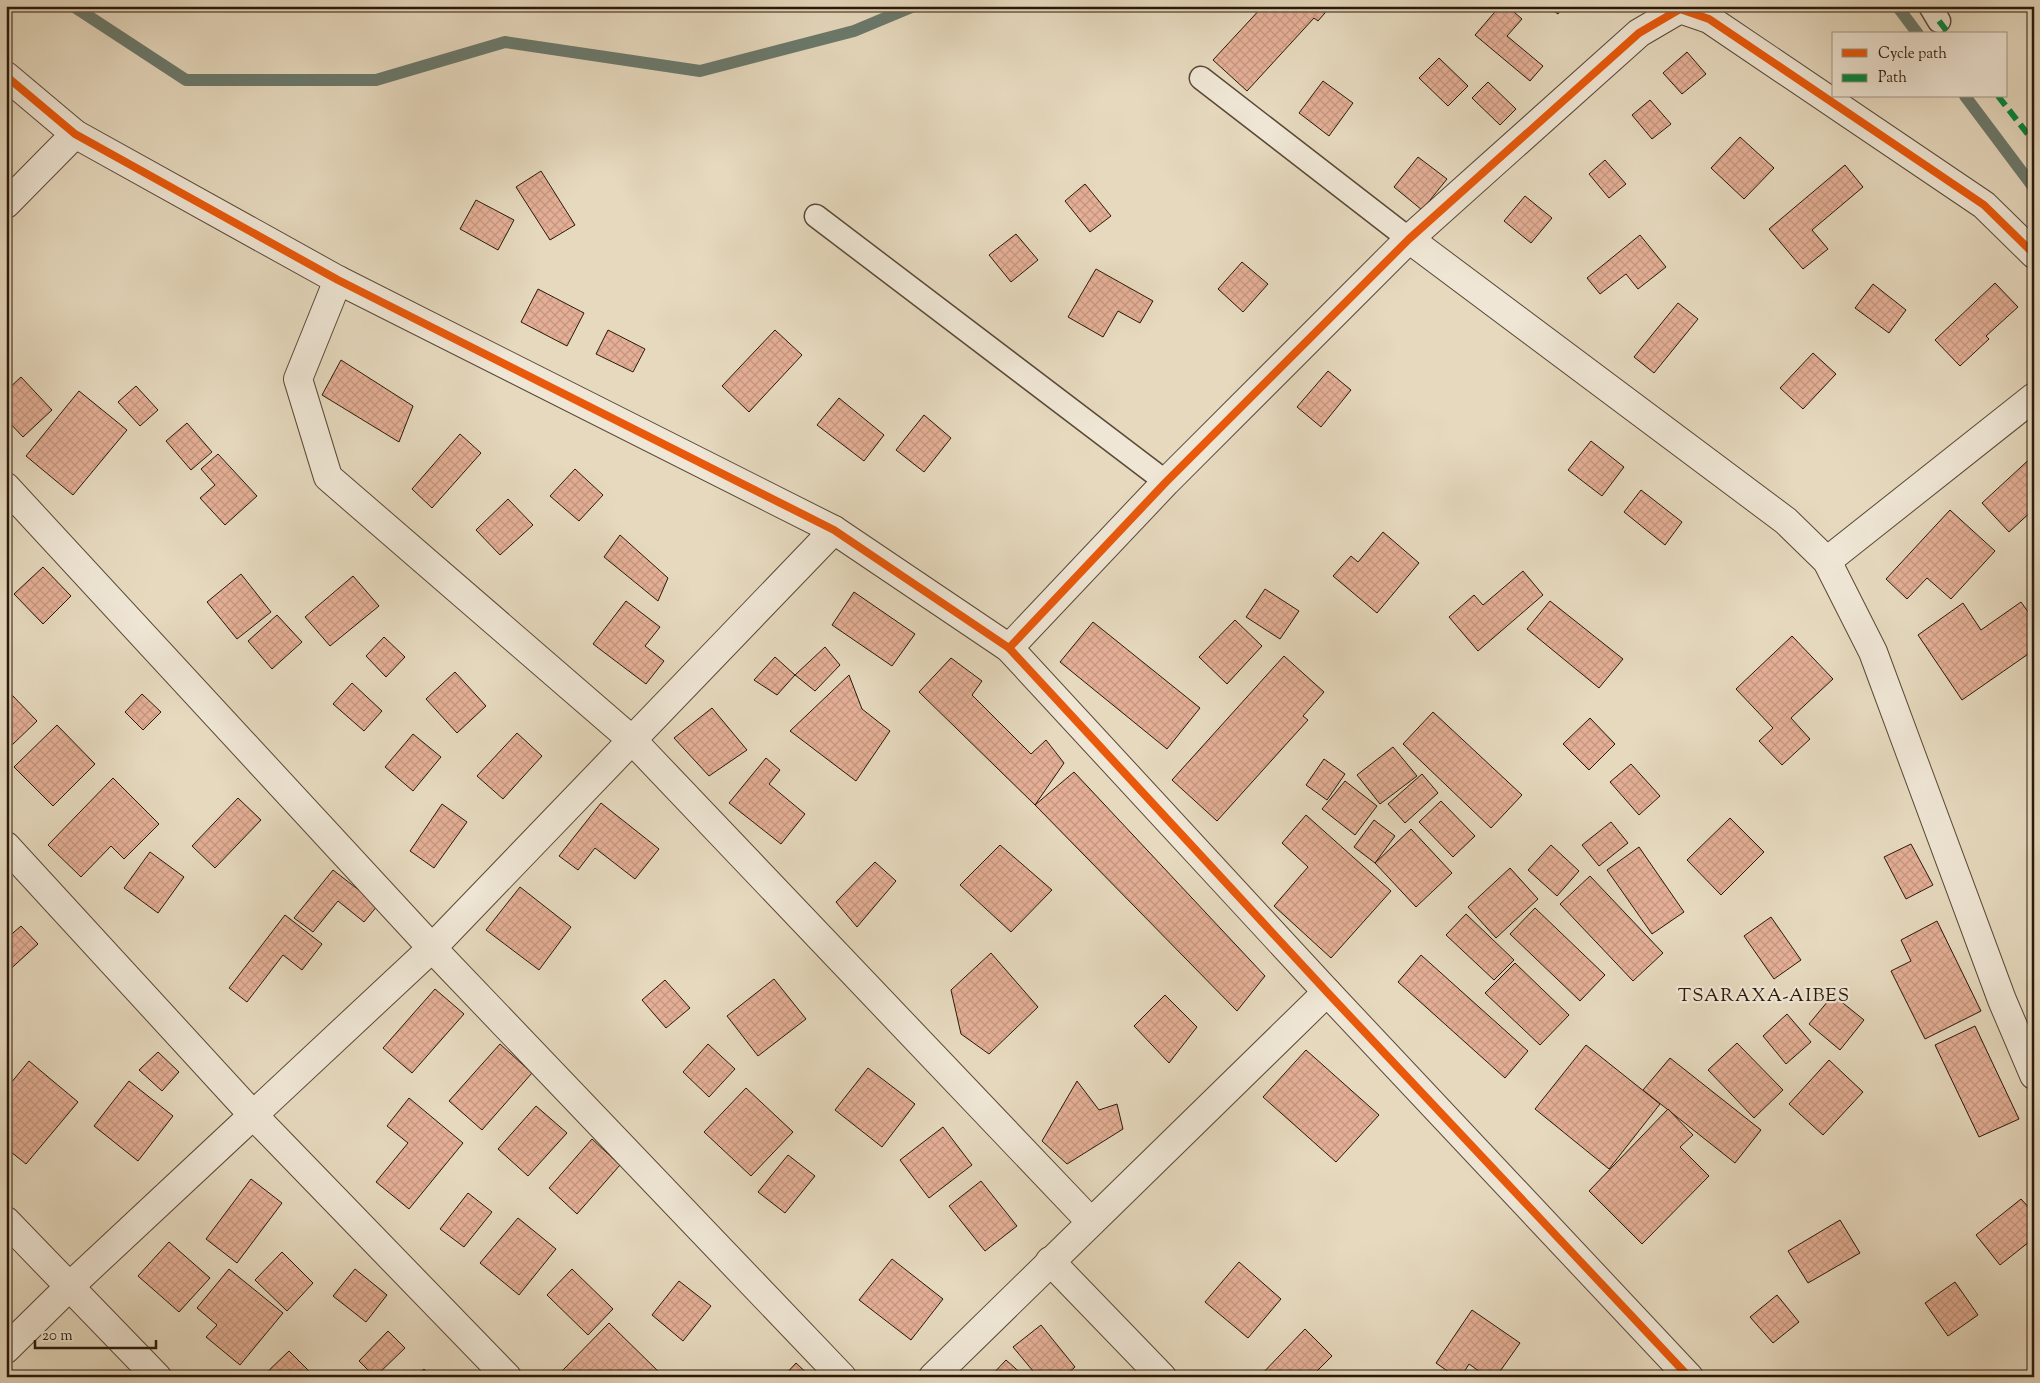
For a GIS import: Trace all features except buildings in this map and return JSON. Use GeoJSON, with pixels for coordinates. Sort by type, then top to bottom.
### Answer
{"type":"FeatureCollection","features":[{"type":"Feature","properties":{"kind":"street"},"geometry":{"type":"LineString","coordinates":[[1009,648],[1166,482],[1409,240],[1639,33],[1678,8],[1709,19],[1984,205],[2034,254]]}},
{"type":"Feature","properties":{"kind":"street"},"geometry":{"type":"LineString","coordinates":[[6,76],[76,134],[338,280],[834,530],[1009,648],[1327,992],[1688,1377]]}},
{"type":"Feature","properties":{"kind":"street"},"geometry":{"type":"LineString","coordinates":[[6,204],[76,134]]}},
{"type":"Feature","properties":{"kind":"street"},"geometry":{"type":"LineString","coordinates":[[1409,240],[1786,521],[1827,560],[1873,652],[2002,1000],[2034,1076]]}},
{"type":"Feature","properties":{"kind":"street"},"geometry":{"type":"LineString","coordinates":[[338,280],[298,379],[328,477],[632,740],[1091,1222]]}},
{"type":"Feature","properties":{"kind":"street"},"geometry":{"type":"LineString","coordinates":[[1827,560],[2034,397]]}},
{"type":"Feature","properties":{"kind":"street"},"geometry":{"type":"LineString","coordinates":[[6,487],[432,948],[842,1377]]}},
{"type":"Feature","properties":{"kind":"street"},"geometry":{"type":"LineString","coordinates":[[6,1349],[432,948],[834,530]]}},
{"type":"Feature","properties":{"kind":"street"},"geometry":{"type":"LineString","coordinates":[[6,846],[254,1116],[508,1377]]}},
{"type":"Feature","properties":{"kind":"street"},"geometry":{"type":"LineString","coordinates":[[933,1377],[1327,992]]}},
{"type":"Feature","properties":{"kind":"street"},"geometry":{"type":"LineString","coordinates":[[6,1221],[156,1377]]}},
{"type":"Feature","properties":{"kind":"street"},"geometry":{"type":"LineString","coordinates":[[1050,1261],[1162,1377]]}},
{"type":"Feature","properties":{"kind":"lane"},"geometry":{"type":"LineString","coordinates":[[1201,78],[1409,240]]}},
{"type":"Feature","properties":{"kind":"lane"},"geometry":{"type":"LineString","coordinates":[[816,216],[1166,482]]}},
{"type":"Feature","properties":{"kind":"waterway"},"geometry":{"type":"LineString","coordinates":[[73,6],[186,80],[376,80],[505,42],[700,71],[854,31],[914,6]]}},
{"type":"Feature","properties":{"kind":"waterway"},"geometry":{"type":"LineString","coordinates":[[1897,6],[1916,32]]}},
{"type":"Feature","properties":{"kind":"waterway"},"geometry":{"type":"LineString","coordinates":[[1966,98],[2034,188]]}},
{"type":"Feature","properties":{"kind":"marked path"},"geometry":{"type":"LineString","coordinates":[[1939,21],[1947,32]]}},
{"type":"Feature","properties":{"kind":"marked path"},"geometry":{"type":"LineString","coordinates":[[2000,98],[2034,142]]}},
{"type":"Feature","properties":{"kind":"cycle path"},"geometry":{"type":"LineString","coordinates":[[1009,648],[1166,482],[1409,239],[1639,33],[1680,9],[1709,19],[1984,205],[2034,254]]}},
{"type":"Feature","properties":{"kind":"cycle path"},"geometry":{"type":"LineString","coordinates":[[6,76],[75,134],[338,280],[834,530],[1009,648],[1327,992],[1689,1377]]}},
{"type":"Feature","properties":{"kind":"district","name":"TSARAXA-AIBES"},"geometry":{"type":"Point","coordinates":[1764,994]}}]}
